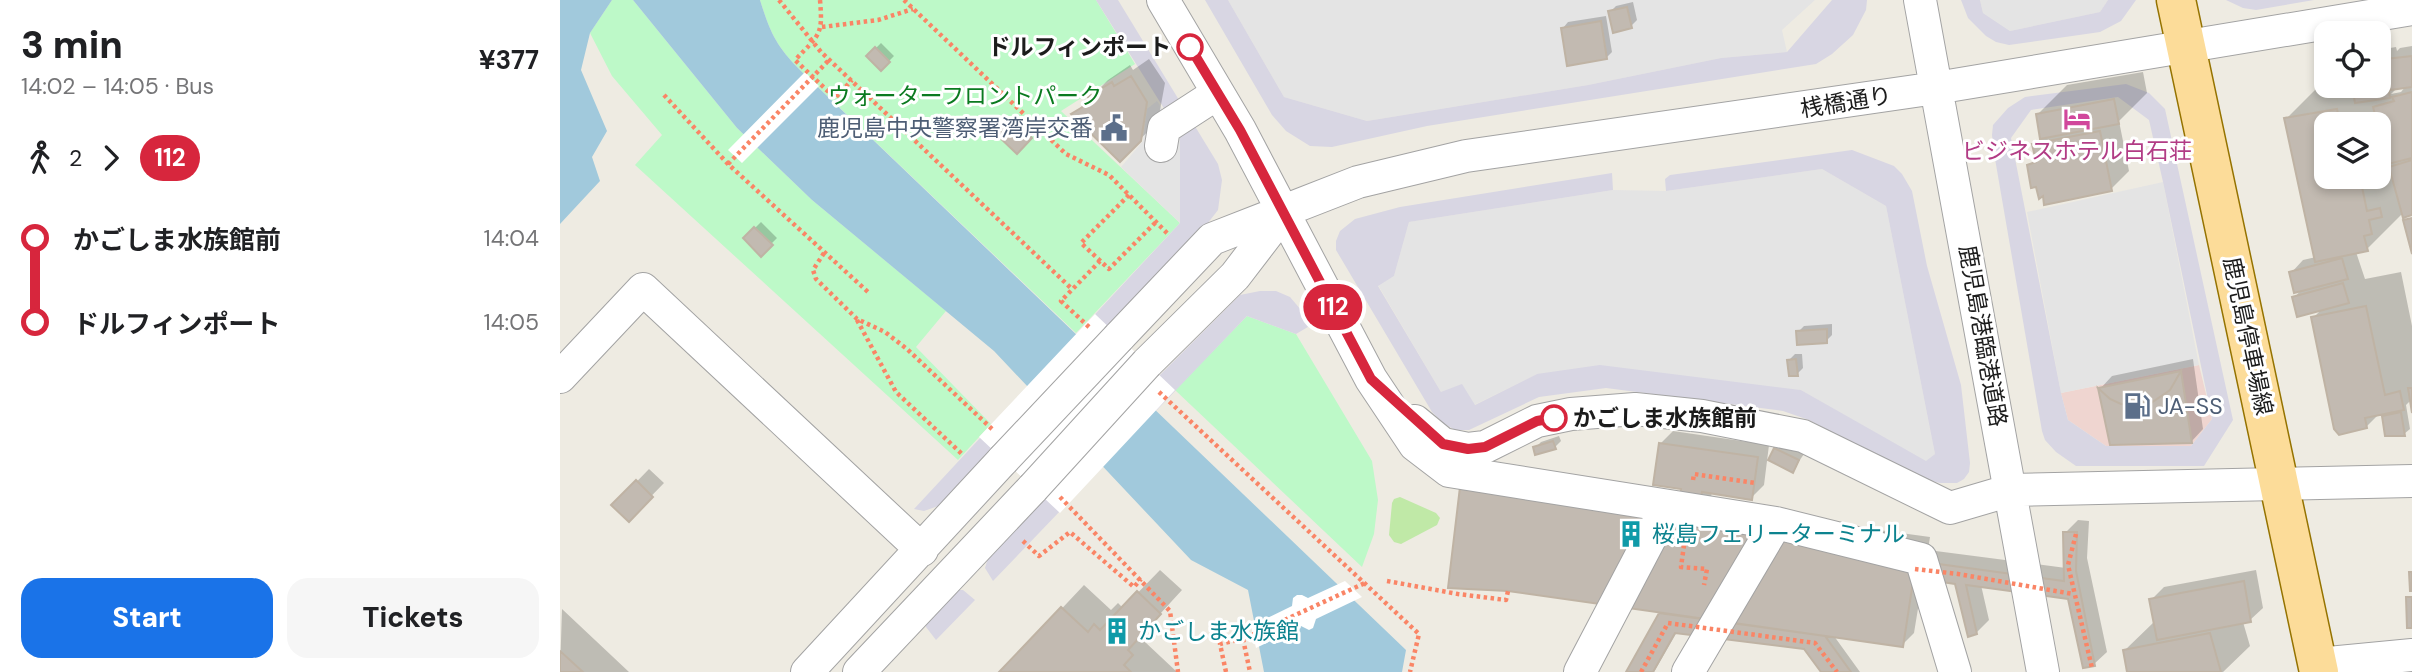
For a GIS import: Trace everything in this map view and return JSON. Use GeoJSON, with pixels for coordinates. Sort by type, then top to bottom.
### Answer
{"type":"FeatureCollection","features":[{"type":"Feature","properties":{"kind":"main road","name":"鹿児島停車場線"},"geometry":{"type":"LineString","coordinates":[[2176,0],[2318,668]]}},
{"type":"Feature","properties":{"kind":"street"},"geometry":{"type":"LineString","coordinates":[[1163,0],[1284,212],[1371,379],[1415,445],[1449,471],[1776,523],[1921,559],[1955,672]]}},
{"type":"Feature","properties":{"kind":"street","name":"鹿児島港臨港道路"},"geometry":{"type":"LineString","coordinates":[[1920,0],[2043,672]]}},
{"type":"Feature","properties":{"kind":"street","name":"桟橋通り"},"geometry":{"type":"LineString","coordinates":[[807,672],[1003,460],[1105,333],[1212,239],[1358,182],[1466,156],[1937,88],[2412,9]]}},
{"type":"Feature","properties":{"kind":"street"},"geometry":{"type":"LineString","coordinates":[[1161,146],[1164,128],[1218,93]]}},
{"type":"Feature","properties":{"kind":"street"},"geometry":{"type":"LineString","coordinates":[[859,672],[1033,488],[1150,374],[1235,276],[1284,212]]}},
{"type":"Feature","properties":{"kind":"street"},"geometry":{"type":"LineString","coordinates":[[560,377],[643,289],[922,550]]}},
{"type":"Feature","properties":{"kind":"street"},"geometry":{"type":"LineString","coordinates":[[1371,379],[1443,444],[1468,449],[1485,447],[1537,421],[1571,414],[1635,409],[1702,416],[1803,436],[1950,508],[2011,490],[2412,481]]}},
{"type":"Feature","properties":{"kind":"street"},"geometry":{"type":"LineString","coordinates":[[1580,672],[1681,508]]}},
{"type":"Feature","properties":{"kind":"street"},"geometry":{"type":"LineString","coordinates":[[1688,672],[1776,523]]}},
{"type":"Feature","properties":{"kind":"street"},"geometry":{"type":"LineString","coordinates":[[2318,668],[2412,655]]}},
{"type":"Feature","properties":{"kind":"path"},"geometry":{"type":"LineString","coordinates":[[780,0],[829,60],[1072,289]]}},
{"type":"Feature","properties":{"kind":"path"},"geometry":{"type":"LineString","coordinates":[[820,0],[822,27],[795,60],[835,98],[852,80]]}},
{"type":"Feature","properties":{"kind":"path"},"geometry":{"type":"LineString","coordinates":[[904,0],[1066,154],[1109,175],[1169,235]]}},
{"type":"Feature","properties":{"kind":"path"},"geometry":{"type":"LineString","coordinates":[[822,27],[878,20],[913,9]]}},
{"type":"Feature","properties":{"kind":"path"},"geometry":{"type":"LineString","coordinates":[[728,164],[829,60]]}},
{"type":"Feature","properties":{"kind":"path"},"geometry":{"type":"LineString","coordinates":[[664,94],[728,164],[868,292]]}},
{"type":"Feature","properties":{"kind":"path"},"geometry":{"type":"LineString","coordinates":[[1129,195],[1081,243],[1109,270],[1156,222]]}},
{"type":"Feature","properties":{"kind":"path"},"geometry":{"type":"LineString","coordinates":[[824,253],[813,270],[816,279],[857,319],[896,392],[963,455]]}},
{"type":"Feature","properties":{"kind":"path"},"geometry":{"type":"LineString","coordinates":[[1100,261],[1061,301],[1105,333]]}},
{"type":"Feature","properties":{"kind":"path"},"geometry":{"type":"LineString","coordinates":[[1150,374],[1419,634],[1410,672]]}},
{"type":"Feature","properties":{"kind":"path"},"geometry":{"type":"LineString","coordinates":[[1702,594],[1707,569],[1681,567],[1681,508],[1694,474],[1755,482]]}},
{"type":"Feature","properties":{"kind":"path"},"geometry":{"type":"LineString","coordinates":[[1021,539],[1039,556],[1070,532],[1134,587],[1141,579]]}},
{"type":"Feature","properties":{"kind":"path"},"geometry":{"type":"LineString","coordinates":[[2076,534],[2068,565],[2092,668]]}},
{"type":"Feature","properties":{"kind":"path"},"geometry":{"type":"LineString","coordinates":[[1915,569],[2073,594]]}},
{"type":"Feature","properties":{"kind":"path"},"geometry":{"type":"LineString","coordinates":[[1387,581],[1506,600],[1507,591]]}},
{"type":"Feature","properties":{"kind":"path"},"geometry":{"type":"LineString","coordinates":[[1226,672],[1220,644],[1243,639],[1365,583]]}},
{"type":"Feature","properties":{"kind":"path"},"geometry":{"type":"LineString","coordinates":[[1641,672],[1668,623],[1815,643],[1837,672]]}},
{"type":"Feature","properties":{"kind":"path"},"geometry":{"type":"LineString","coordinates":[[1243,639],[1250,672]]}},
{"type":"Feature","properties":{"kind":"shaded area"},"geometry":{"type":"Polygon","coordinates":[[[1096,0],[1118,0],[1218,164],[1222,180],[1218,210],[1204,228],[1108,326],[941,505],[924,511],[914,509],[1180,223],[1180,134],[1096,0]]]}},
{"type":"Feature","properties":{"kind":"shaded area"},"geometry":{"type":"Polygon","coordinates":[[[1205,0],[1228,0],[1284,97],[1367,121],[1588,85],[1721,58],[1787,52],[1832,0],[1867,0],[1866,10],[1853,35],[1816,64],[1427,126],[1332,147],[1310,146],[1286,131],[1272,115],[1205,0]]]}},
{"type":"Feature","properties":{"kind":"shaded area"},"geometry":{"type":"Polygon","coordinates":[[[1228,0],[1815,0],[1782,30],[1787,52],[1721,58],[1588,85],[1367,121],[1284,97],[1228,0]]]}},
{"type":"Feature","properties":{"kind":"shaded area"},"geometry":{"type":"Polygon","coordinates":[[[1961,0],[1980,0],[1983,13],[2010,31],[2100,12],[2108,0],[2136,0],[2121,21],[2100,32],[2009,45],[1986,36],[1968,18],[1961,0]]]}},
{"type":"Feature","properties":{"kind":"shaded area"},"geometry":{"type":"Polygon","coordinates":[[[1980,0],[2108,0],[2100,12],[2010,31],[1983,13],[1980,0]]]}},
{"type":"Feature","properties":{"kind":"shaded area"},"geometry":{"type":"Polygon","coordinates":[[[2226,0],[2314,0],[2256,10],[2243,8],[2226,0]]]}},
{"type":"Feature","properties":{"kind":"shaded area"},"geometry":{"type":"Polygon","coordinates":[[[2126,84],[2149,93],[2165,109],[2233,420],[2204,466],[2076,466],[2056,452],[2045,440],[1992,135],[1993,125],[2008,108],[2025,97],[2126,84]],[[2118,97],[2031,110],[2011,138],[2068,420],[2106,446],[2191,446],[2212,419],[2149,120],[2118,97]]]}},
{"type":"Feature","properties":{"kind":"shaded area"},"geometry":{"type":"Polygon","coordinates":[[[1157,101],[1181,136],[1180,223],[1121,167],[1143,141],[1147,109],[1157,101]]]}},
{"type":"Feature","properties":{"kind":"shaded area"},"geometry":{"type":"Polygon","coordinates":[[[1852,150],[1894,166],[1912,191],[1927,266],[1961,385],[1970,463],[1969,472],[1957,483],[1940,483],[1919,478],[1809,420],[1783,411],[1606,388],[1539,397],[1469,430],[1455,430],[1432,412],[1336,250],[1340,231],[1355,219],[1400,207],[1612,173],[1613,190],[1409,222],[1394,276],[1378,286],[1441,392],[1462,384],[1475,405],[1537,374],[1600,365],[1801,390],[1926,461],[1935,454],[1886,206],[1822,169],[1666,191],[1665,179],[1670,175],[1852,150]]]}},
{"type":"Feature","properties":{"kind":"shaded area"},"geometry":{"type":"Polygon","coordinates":[[[1822,169],[1886,206],[1935,454],[1926,462],[1801,390],[1537,374],[1474,405],[1441,392],[1378,285],[1394,276],[1409,222],[1613,190],[1666,191],[1822,169]]]}},
{"type":"Feature","properties":{"kind":"shaded area"},"geometry":{"type":"Polygon","coordinates":[[[2163,182],[2199,365],[2061,393],[2027,212],[2163,182]]]}},
{"type":"Feature","properties":{"kind":"shaded area"},"geometry":{"type":"Polygon","coordinates":[[[1276,291],[1290,297],[1313,324],[1296,334],[1247,316],[993,581],[985,568],[988,558],[1160,375],[1240,295],[1276,291]]]}},
{"type":"Feature","properties":{"kind":"shaded area","name":"JA-SS"},"geometry":{"type":"Polygon","coordinates":[[[2199,365],[2212,419],[2191,446],[2106,446],[2068,420],[2061,393],[2199,365]]]}},
{"type":"Feature","properties":{"kind":"shaded area"},"geometry":{"type":"Polygon","coordinates":[[[958,590],[963,590],[975,600],[936,640],[926,627],[926,622],[958,590]]]}},
{"type":"Feature","properties":{"kind":"green space"},"geometry":{"type":"Polygon","coordinates":[[[612,0],[633,0],[737,128],[812,200],[946,311],[916,347],[991,424],[958,460],[635,165],[662,135],[612,76],[590,33],[612,0]]]}},
{"type":"Feature","properties":{"kind":"green space","name":"ウォーターフロントパーク"},"geometry":{"type":"Polygon","coordinates":[[[760,0],[1096,0],[1135,64],[1061,111],[1180,223],[1076,333],[800,70],[775,38],[760,0]]]}},
{"type":"Feature","properties":{"kind":"green space"},"geometry":{"type":"Polygon","coordinates":[[[1247,316],[1296,334],[1372,461],[1378,500],[1374,534],[1362,567],[1175,390],[1247,316]]]}},
{"type":"Feature","properties":{"kind":"green space"},"geometry":{"type":"Polygon","coordinates":[[[1400,497],[1436,513],[1440,518],[1437,525],[1401,544],[1394,542],[1389,535],[1392,503],[1400,497]]]}},
{"type":"Feature","properties":{"kind":"water"},"geometry":{"type":"Polygon","coordinates":[[[560,0],[612,0],[590,33],[581,70],[607,131],[592,157],[600,181],[560,224],[560,0]]]}},
{"type":"Feature","properties":{"kind":"water"},"geometry":{"type":"Polygon","coordinates":[[[633,0],[760,0],[775,38],[800,70],[1406,650],[1402,672],[1264,672],[1248,590],[1191,560],[994,351],[812,200],[737,128],[633,0]]]}},
{"type":"Feature","properties":{"kind":"pier"},"geometry":{"type":"Polygon","coordinates":[[[805,72],[819,86],[742,163],[728,150],[805,72]]]}},
{"type":"Feature","properties":{"kind":"pier"},"geometry":{"type":"Polygon","coordinates":[[[1095,314],[1175,390],[1060,513],[979,437],[1095,314]]]}},
{"type":"Feature","properties":{"kind":"pier"},"geometry":{"type":"Polygon","coordinates":[[[1345,581],[1362,597],[1316,619],[1313,628],[1309,630],[1301,626],[1256,648],[1251,626],[1292,606],[1293,598],[1297,595],[1308,598],[1345,581]]]}},
{"type":"Feature","properties":{"kind":"building"},"geometry":{"type":"Polygon","coordinates":[[[1627,7],[1632,28],[1613,33],[1608,11],[1627,7]]]}},
{"type":"Feature","properties":{"kind":"building"},"geometry":{"type":"Polygon","coordinates":[[[1601,21],[1607,59],[1567,66],[1561,28],[1601,21]]]}},
{"type":"Feature","properties":{"kind":"building"},"geometry":{"type":"Polygon","coordinates":[[[875,47],[890,62],[881,71],[866,56],[875,47]]]}},
{"type":"Feature","properties":{"kind":"building"},"geometry":{"type":"Polygon","coordinates":[[[2412,56],[2412,87],[2391,90],[2391,58],[2412,56]]]}},
{"type":"Feature","properties":{"kind":"building","name":"鹿児島中央警察署湾岸交番"},"geometry":{"type":"Polygon","coordinates":[[[1131,76],[1147,102],[1141,141],[1120,162],[1071,114],[1091,102],[1088,97],[1112,82],[1114,86],[1131,76]]]}},
{"type":"Feature","properties":{"kind":"building"},"geometry":{"type":"Polygon","coordinates":[[[2412,92],[2412,158],[2391,163],[2391,112],[2374,112],[2373,107],[2394,101],[2392,97],[2412,92]]]}},
{"type":"Feature","properties":{"kind":"building"},"geometry":{"type":"Polygon","coordinates":[[[2354,98],[2390,98],[2355,103],[2354,98]]]}},
{"type":"Feature","properties":{"kind":"building","name":"ビジネスホテル白石荘"},"geometry":{"type":"Polygon","coordinates":[[[2114,99],[2119,124],[2040,139],[2036,114],[2114,99]]]}},
{"type":"Feature","properties":{"kind":"building"},"geometry":{"type":"Polygon","coordinates":[[[2314,113],[2314,189],[2362,189],[2367,211],[2380,208],[2382,217],[2369,220],[2372,234],[2364,236],[2368,251],[2315,262],[2284,118],[2314,113]]]}},
{"type":"Feature","properties":{"kind":"building"},"geometry":{"type":"Polygon","coordinates":[[[1010,119],[1032,138],[1017,154],[996,134],[1010,119]]]}},
{"type":"Feature","properties":{"kind":"building"},"geometry":{"type":"Polygon","coordinates":[[[2100,131],[2112,191],[2044,205],[2043,196],[2039,199],[2036,187],[2031,188],[2027,165],[2036,162],[2032,144],[2100,131]]]}},
{"type":"Feature","properties":{"kind":"building"},"geometry":{"type":"Polygon","coordinates":[[[2412,160],[2412,215],[2403,218],[2391,174],[2391,166],[2412,160]]]}},
{"type":"Feature","properties":{"kind":"building"},"geometry":{"type":"Polygon","coordinates":[[[2412,218],[2412,254],[2403,220],[2412,218]]]}},
{"type":"Feature","properties":{"kind":"building"},"geometry":{"type":"Polygon","coordinates":[[[754,227],[773,245],[761,257],[743,238],[754,227]]]}},
{"type":"Feature","properties":{"kind":"building"},"geometry":{"type":"Polygon","coordinates":[[[2342,258],[2348,279],[2294,293],[2289,272],[2342,258]]]}},
{"type":"Feature","properties":{"kind":"building"},"geometry":{"type":"Polygon","coordinates":[[[2343,283],[2349,303],[2297,317],[2292,297],[2343,283]]]}},
{"type":"Feature","properties":{"kind":"building"},"geometry":{"type":"Polygon","coordinates":[[[2366,306],[2385,395],[2400,391],[2404,410],[2365,418],[2367,428],[2339,435],[2334,429],[2311,317],[2366,306]]]}},
{"type":"Feature","properties":{"kind":"building"},"geometry":{"type":"Polygon","coordinates":[[[1827,329],[1827,343],[1797,345],[1796,331],[1827,329]]]}},
{"type":"Feature","properties":{"kind":"building"},"geometry":{"type":"Polygon","coordinates":[[[1796,359],[1798,376],[1789,376],[1787,360],[1796,359]]]}},
{"type":"Feature","properties":{"kind":"building"},"geometry":{"type":"Polygon","coordinates":[[[2181,371],[2192,443],[2110,445],[2098,388],[2110,399],[2121,404],[2151,403],[2170,390],[2181,371]]]}},
{"type":"Feature","properties":{"kind":"building"},"geometry":{"type":"Polygon","coordinates":[[[2181,371],[2170,390],[2151,403],[2121,404],[2110,399],[2098,388],[2181,371]]]}},
{"type":"Feature","properties":{"kind":"building"},"geometry":{"type":"Polygon","coordinates":[[[2408,388],[2412,388],[2412,413],[2408,388]]]}},
{"type":"Feature","properties":{"kind":"building"},"geometry":{"type":"Polygon","coordinates":[[[2401,412],[2405,436],[2385,436],[2382,416],[2401,412]]]}},
{"type":"Feature","properties":{"kind":"building"},"geometry":{"type":"Polygon","coordinates":[[[1553,441],[1556,449],[1535,455],[1533,447],[1553,441]]]}},
{"type":"Feature","properties":{"kind":"building","name":"桜島フェリーターミナル"},"geometry":{"type":"Polygon","coordinates":[[[1659,443],[1758,457],[1752,500],[1702,492],[1698,519],[1918,549],[1903,647],[1508,591],[1448,588],[1460,487],[1677,516],[1681,489],[1653,485],[1659,443]]]}},
{"type":"Feature","properties":{"kind":"building"},"geometry":{"type":"Polygon","coordinates":[[[1774,448],[1799,460],[1793,473],[1768,460],[1774,448]]]}},
{"type":"Feature","properties":{"kind":"building"},"geometry":{"type":"Polygon","coordinates":[[[636,480],[653,497],[629,522],[611,505],[636,480]]]}},
{"type":"Feature","properties":{"kind":"building"},"geometry":{"type":"Polygon","coordinates":[[[2063,532],[2077,532],[2076,571],[2095,666],[2083,668],[2068,599],[1966,585],[1977,634],[1968,637],[1955,584],[1914,578],[1916,561],[2064,581],[2063,532]]]}},
{"type":"Feature","properties":{"kind":"building"},"geometry":{"type":"Polygon","coordinates":[[[2409,572],[2412,572],[2412,591],[2410,591],[2409,572]]]}},
{"type":"Feature","properties":{"kind":"building"},"geometry":{"type":"Polygon","coordinates":[[[2244,581],[2251,622],[2157,640],[2149,599],[2244,581]]]}},
{"type":"Feature","properties":{"kind":"building","name":"かごしま水族館"},"geometry":{"type":"Polygon","coordinates":[[[1137,591],[1161,614],[1128,650],[1133,655],[1124,665],[1131,672],[999,672],[1061,607],[1088,632],[1094,624],[1100,630],[1137,591]]]}},
{"type":"Feature","properties":{"kind":"building"},"geometry":{"type":"Polygon","coordinates":[[[2406,597],[2412,597],[2412,628],[2407,628],[2406,597]]]}},
{"type":"Feature","properties":{"kind":"building"},"geometry":{"type":"Polygon","coordinates":[[[1659,613],[1825,636],[1851,672],[1821,672],[1804,649],[1675,633],[1653,672],[1626,672],[1659,613]]]}},
{"type":"Feature","properties":{"kind":"building"},"geometry":{"type":"Polygon","coordinates":[[[2210,633],[2221,672],[2127,672],[2123,650],[2210,633]]]}},
{"type":"Feature","properties":{"kind":"building"},"geometry":{"type":"Polygon","coordinates":[[[560,651],[583,672],[560,672],[560,651]]]}},
{"type":"Feature","properties":{"kind":"bus line","name":"112"},"geometry":{"type":"LineString","coordinates":[[1190,47],[1240,130],[1371,379],[1443,444],[1468,449],[1485,447],[1537,421],[1554,418]]}},
{"type":"Feature","properties":{"kind":"place","name":"ドルフィンポート"},"geometry":{"type":"Point","coordinates":[1190,47]}},
{"type":"Feature","properties":{"kind":"place","name":"ビジネスホテル白石荘"},"geometry":{"type":"Point","coordinates":[2077,119]}},
{"type":"Feature","properties":{"kind":"place","name":"鹿児島中央警察署湾岸交番"},"geometry":{"type":"Point","coordinates":[1114,128]}},
{"type":"Feature","properties":{"kind":"place","name":"JA-SS"},"geometry":{"type":"Point","coordinates":[2137,406]}},
{"type":"Feature","properties":{"kind":"place","name":"かごしま水族館前"},"geometry":{"type":"Point","coordinates":[1554,418]}},
{"type":"Feature","properties":{"kind":"place","name":"桜島フェリーターミナル"},"geometry":{"type":"Point","coordinates":[1631,534]}},
{"type":"Feature","properties":{"kind":"place","name":"かごしま水族館"},"geometry":{"type":"Point","coordinates":[1117,631]}}]}
